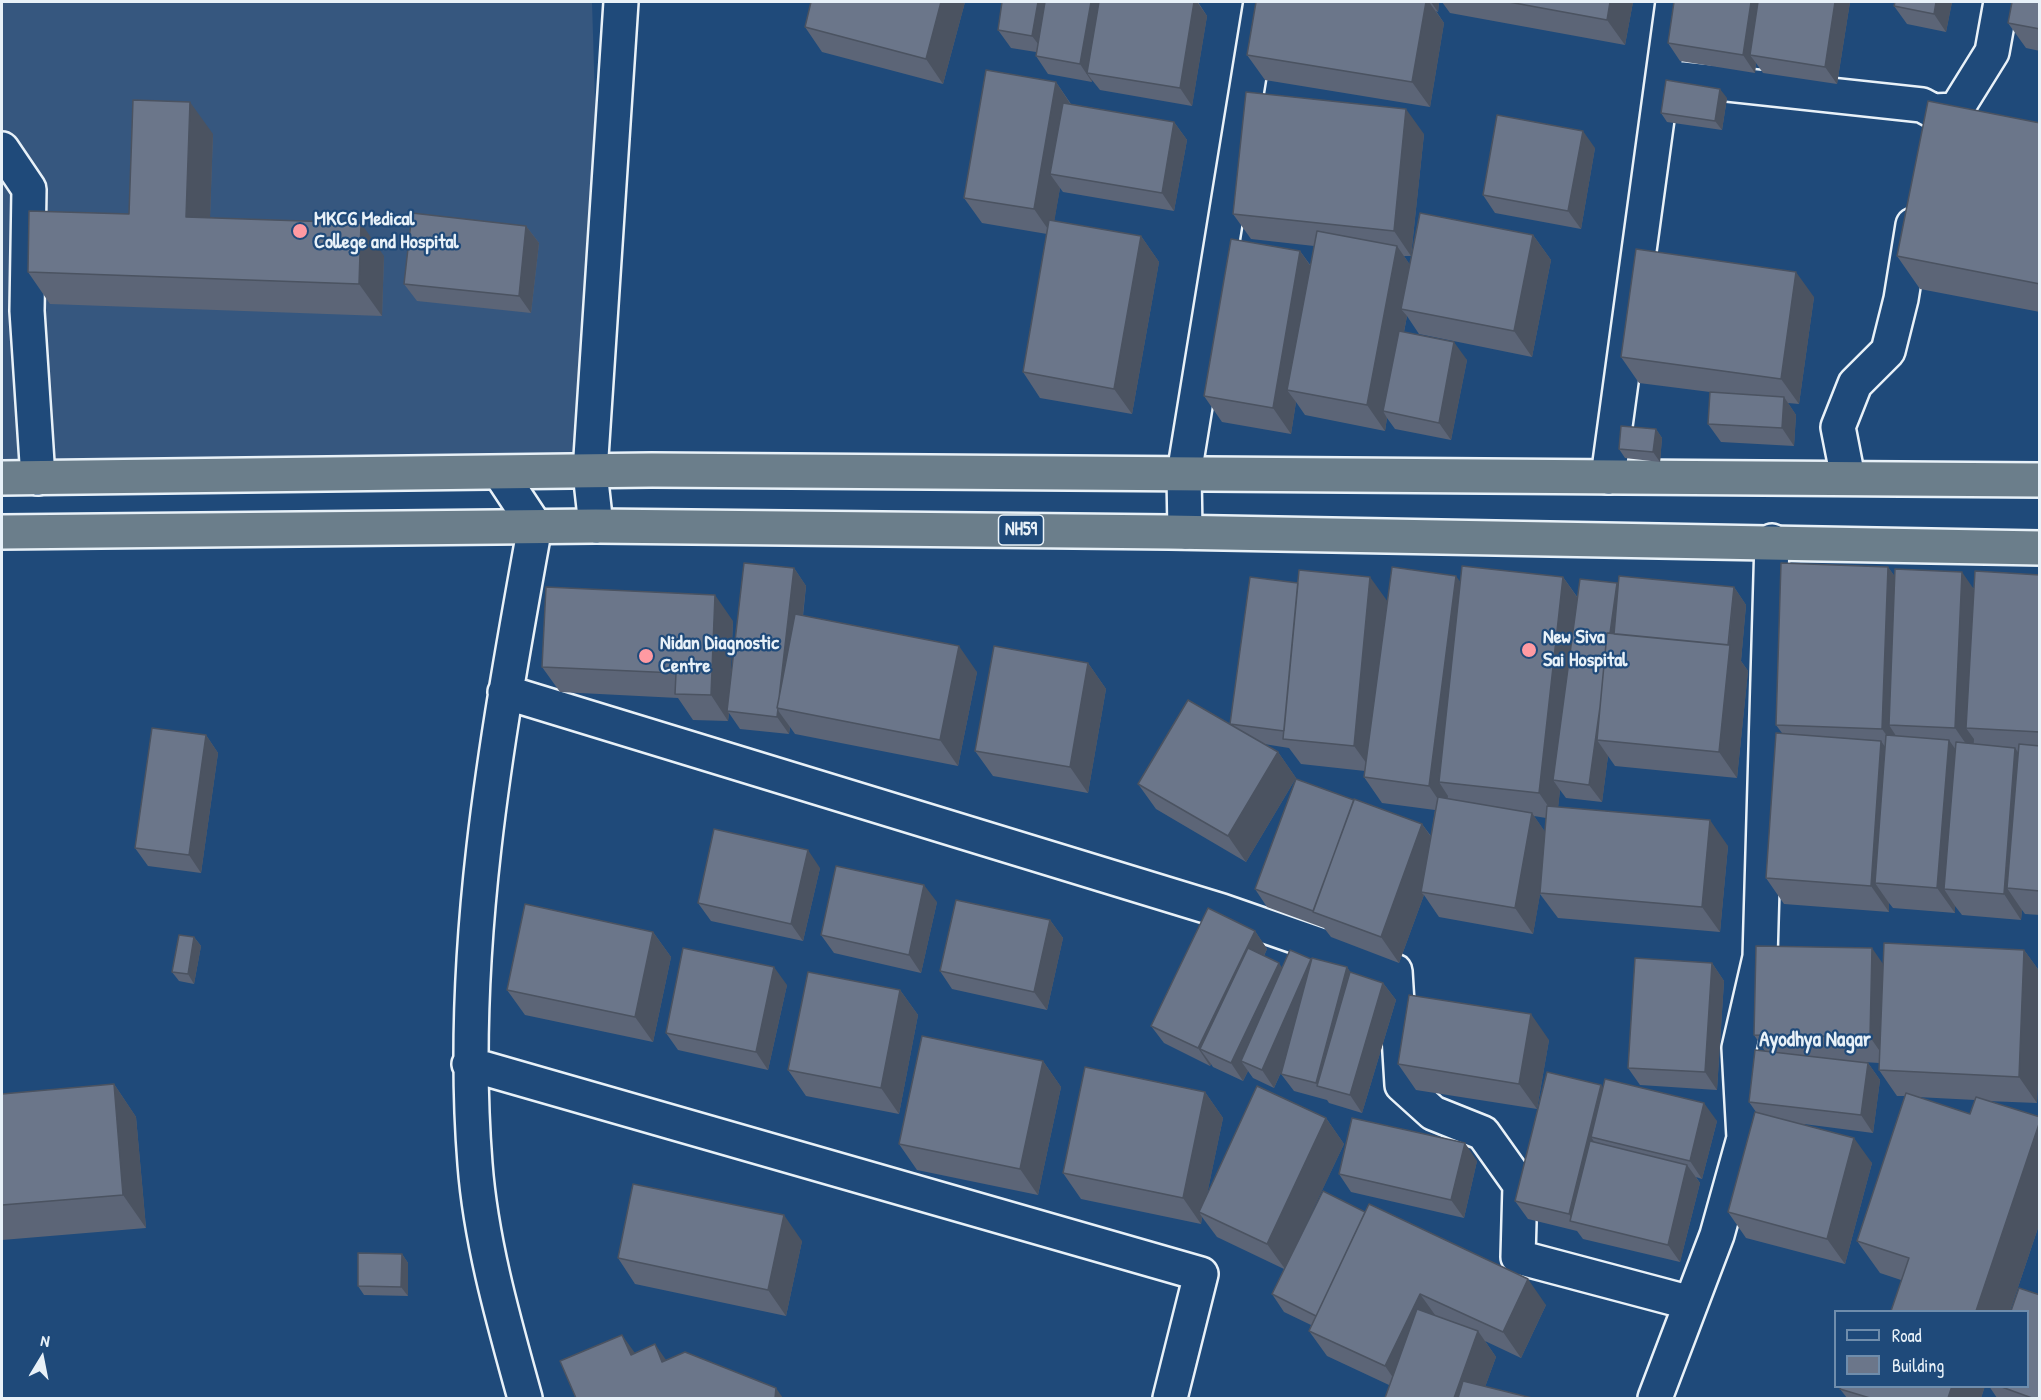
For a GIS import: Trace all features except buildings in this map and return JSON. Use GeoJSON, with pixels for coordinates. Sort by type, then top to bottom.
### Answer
{"type":"FeatureCollection","features":[{"type":"Feature","properties":{"kind":"highway"},"geometry":{"type":"LineString","coordinates":[[2,478],[664,470],[2040,480]]}},
{"type":"Feature","properties":{"kind":"highway","name":"NH59"},"geometry":{"type":"LineString","coordinates":[[2,532],[596,526],[1185,532],[1601,541],[1772,541],[1826,545],[2040,548]]}},
{"type":"Feature","properties":{"kind":"street"},"geometry":{"type":"LineString","coordinates":[[596,526],[590,472],[621,2]]}},
{"type":"Feature","properties":{"kind":"street"},"geometry":{"type":"LineString","coordinates":[[1185,532],[1184,474],[1261,2]]}},
{"type":"Feature","properties":{"kind":"street"},"geometry":{"type":"LineString","coordinates":[[1608,477],[1674,2]]}},
{"type":"Feature","properties":{"kind":"street"},"geometry":{"type":"LineString","coordinates":[[1663,77],[1922,105],[1931,123],[1956,110],[1992,52],[2001,2]]}},
{"type":"Feature","properties":{"kind":"street"},"geometry":{"type":"LineString","coordinates":[[2,149],[29,189],[27,311],[38,478]]}},
{"type":"Feature","properties":{"kind":"street"},"geometry":{"type":"LineString","coordinates":[[1848,478],[1838,427],[1855,384],[1888,351],[1901,299],[1919,193]]}},
{"type":"Feature","properties":{"kind":"street"},"geometry":{"type":"LineString","coordinates":[[500,473],[535,526],[505,692],[480,873],[470,988],[470,1064],[475,1166],[490,1259],[525,1398]]}},
{"type":"Feature","properties":{"kind":"street"},"geometry":{"type":"LineString","coordinates":[[1655,1398],[1717,1235],[1744,1138],[1739,1048],[1760,957],[1772,541]]}},
{"type":"Feature","properties":{"kind":"street"},"geometry":{"type":"LineString","coordinates":[[505,692],[1211,907],[1395,971],[1402,1084],[1433,1113],[1483,1133],[1520,1185],[1518,1257],[1691,1303]]}},
{"type":"Feature","properties":{"kind":"street"},"geometry":{"type":"LineString","coordinates":[[1760,957],[1794,960]]}},
{"type":"Feature","properties":{"kind":"street"},"geometry":{"type":"LineString","coordinates":[[470,1064],[1201,1274],[1170,1398]]}},
{"type":"Feature","properties":{"kind":"shaded area","name":"MKCG Medical College and Hospital"},"geometry":{"type":"Polygon","coordinates":[[[2,2],[592,2],[606,460],[2,463],[2,2]]]}},
{"type":"Feature","properties":{"kind":"place","name":"MKCG Medical College and Hospital"},"geometry":{"type":"Point","coordinates":[300,231]}},
{"type":"Feature","properties":{"kind":"place","name":"New Siva Sai Hospital"},"geometry":{"type":"Point","coordinates":[1529,650]}},
{"type":"Feature","properties":{"kind":"place","name":"Nidan Diagnostic Centre"},"geometry":{"type":"Point","coordinates":[646,656]}},
{"type":"Feature","properties":{"kind":"district","name":"Ayodhya Nagar"},"geometry":{"type":"Point","coordinates":[1815,1040]}}]}
